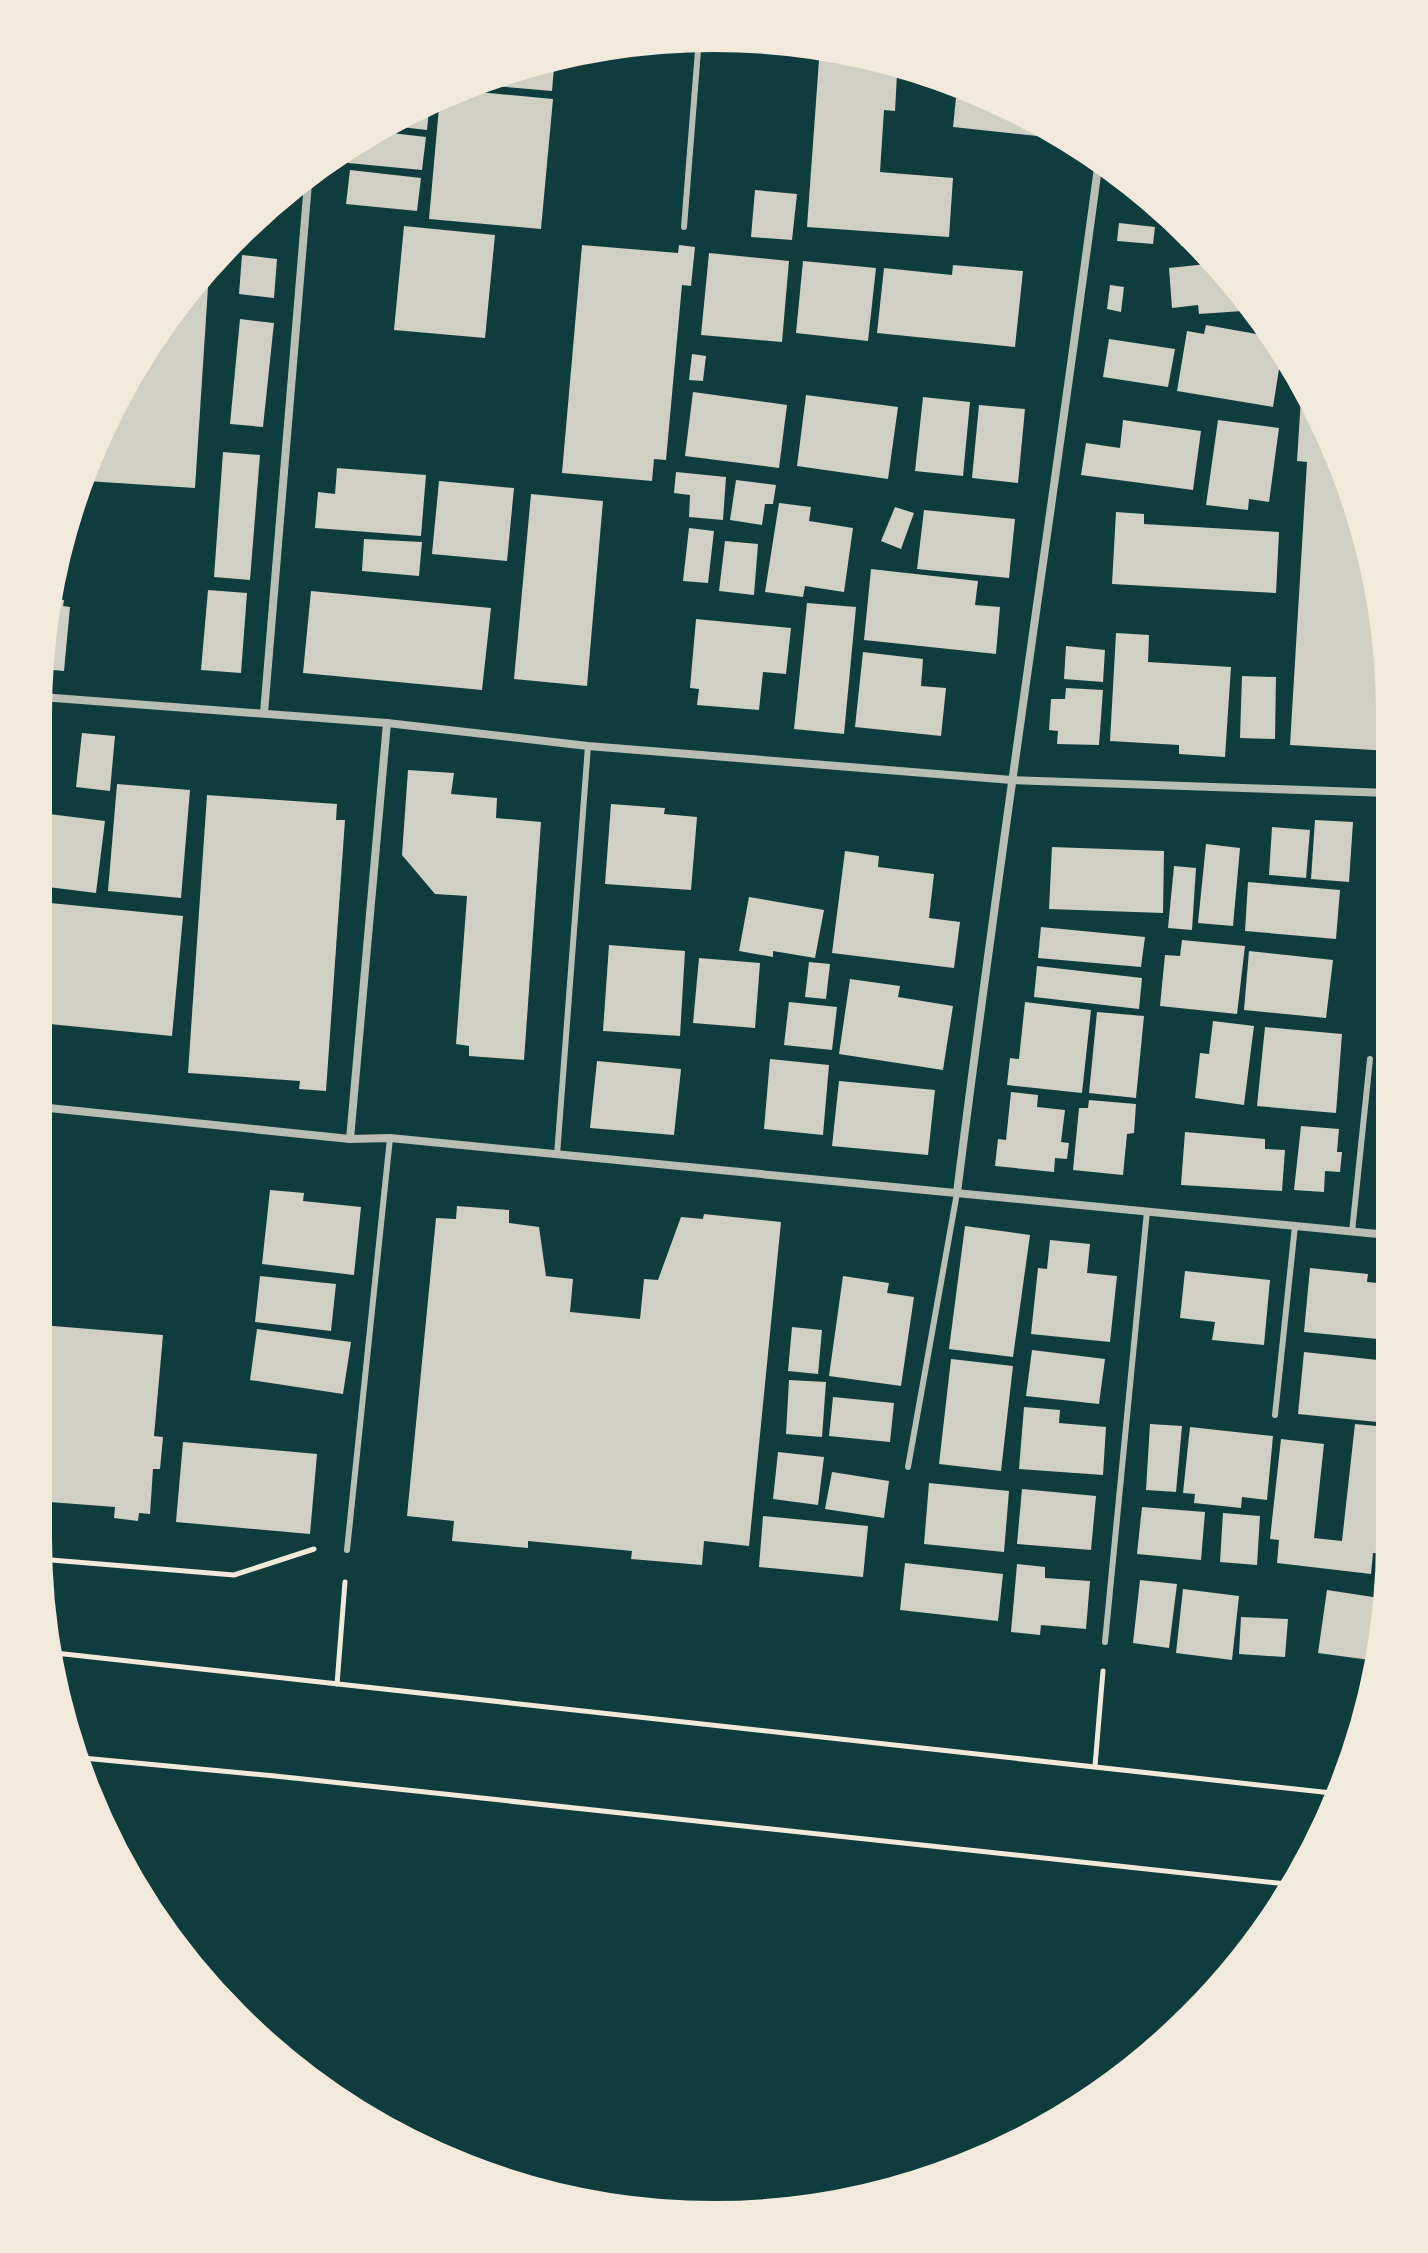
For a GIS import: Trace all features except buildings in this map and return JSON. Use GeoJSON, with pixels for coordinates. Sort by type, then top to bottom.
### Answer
{"type":"FeatureCollection","features":[{"type":"Feature","properties":{"kind":"street"},"geometry":{"type":"LineString","coordinates":[[957,1193],[1097,172]]}},
{"type":"Feature","properties":{"kind":"street"},"geometry":{"type":"LineString","coordinates":[[264,713],[308,189]]}},
{"type":"Feature","properties":{"kind":"street"},"geometry":{"type":"LineString","coordinates":[[50,698],[387,723],[588,746],[1012,780],[1378,793]]}},
{"type":"Feature","properties":{"kind":"street"},"geometry":{"type":"LineString","coordinates":[[350,1139],[387,723]]}},
{"type":"Feature","properties":{"kind":"street"},"geometry":{"type":"LineString","coordinates":[[50,1108],[1378,1234]]}},
{"type":"Feature","properties":{"kind":"lane"},"geometry":{"type":"LineString","coordinates":[[684,227],[698,50]]}},
{"type":"Feature","properties":{"kind":"lane"},"geometry":{"type":"LineString","coordinates":[[557,1155],[588,746]]}},
{"type":"Feature","properties":{"kind":"lane"},"geometry":{"type":"LineString","coordinates":[[1352,1232],[1370,1059]]}},
{"type":"Feature","properties":{"kind":"lane"},"geometry":{"type":"LineString","coordinates":[[347,1550],[390,1138]]}},
{"type":"Feature","properties":{"kind":"lane"},"geometry":{"type":"LineString","coordinates":[[908,1467],[957,1193]]}},
{"type":"Feature","properties":{"kind":"lane"},"geometry":{"type":"LineString","coordinates":[[1105,1642],[1147,1211]]}},
{"type":"Feature","properties":{"kind":"lane"},"geometry":{"type":"LineString","coordinates":[[1275,1415],[1295,1226]]}},
{"type":"Feature","properties":{"kind":"path"},"geometry":{"type":"LineString","coordinates":[[50,1560],[234,1575],[316,1548],[347,1550],[337,1684]]}},
{"type":"Feature","properties":{"kind":"path"},"geometry":{"type":"LineString","coordinates":[[1095,1766],[1105,1642]]}},
{"type":"Feature","properties":{"kind":"path"},"geometry":{"type":"LineString","coordinates":[[60,1654],[1327,1792]]}},
{"type":"Feature","properties":{"kind":"path"},"geometry":{"type":"LineString","coordinates":[[88,1758],[1281,1883]]}}]}
